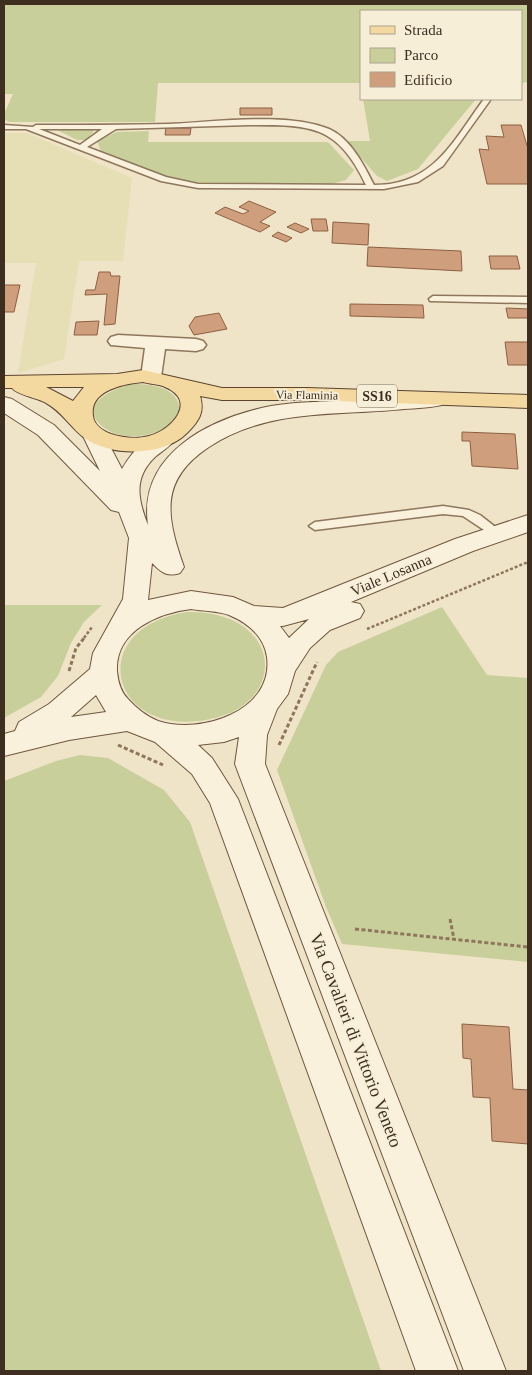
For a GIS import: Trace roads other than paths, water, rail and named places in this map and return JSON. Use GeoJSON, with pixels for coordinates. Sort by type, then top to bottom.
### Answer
{"type":"FeatureCollection","features":[{"type":"Feature","properties":{"kind":"main road"},"geometry":{"type":"LineString","coordinates":[[134,521],[81,414],[85,401],[90,394],[114,380],[143,377]]}},
{"type":"Feature","properties":{"kind":"main road"},"geometry":{"type":"LineString","coordinates":[[4,382],[30,380],[86,382],[143,377],[177,385],[188,394],[193,411],[188,423]]}},
{"type":"Feature","properties":{"kind":"main road"},"geometry":{"type":"LineString","coordinates":[[4,382],[40,391],[66,404],[90,430],[101,438],[121,444],[143,444],[164,438],[174,434],[188,423],[249,402],[307,394]]}},
{"type":"Feature","properties":{"kind":"main road","name":"Via Flaminia"},"geometry":{"type":"LineString","coordinates":[[177,385],[222,394],[307,394],[528,402]]}},
{"type":"Feature","properties":{"kind":"main road"},"geometry":{"type":"LineString","coordinates":[[170,567],[160,526],[160,491],[171,469],[183,454],[212,433],[246,418],[291,409],[448,399]]}},
{"type":"Feature","properties":{"kind":"main road"},"geometry":{"type":"LineString","coordinates":[[4,404],[46,430],[134,521],[181,581],[206,600]]}},
{"type":"Feature","properties":{"kind":"main road"},"geometry":{"type":"LineString","coordinates":[[106,630],[136,598],[139,580],[134,521],[126,487],[131,472],[148,449],[164,438]]}},
{"type":"Feature","properties":{"kind":"main road","name":"Viale Losanna"},"geometry":{"type":"LineString","coordinates":[[252,615],[283,617],[304,611],[497,533],[528,523]]}},
{"type":"Feature","properties":{"kind":"main road","name":"Viale Losanna"},"geometry":{"type":"LineString","coordinates":[[283,667],[301,641],[321,623],[528,538]]}},
{"type":"Feature","properties":{"kind":"main road","name":"Via Cavalieri di Vittorio Veneto"},"geometry":{"type":"LineString","coordinates":[[264,707],[236,726],[219,732],[182,736],[146,728],[119,710],[110,698],[105,686],[103,673],[106,630],[130,622],[148,611],[176,602],[206,600],[239,608],[252,615],[264,623],[275,638],[282,655],[283,667],[278,688],[264,707],[253,735],[250,764],[484,1371]]}},
{"type":"Feature","properties":{"kind":"main road"},"geometry":{"type":"LineString","coordinates":[[4,745],[59,712],[103,673]]}},
{"type":"Feature","properties":{"kind":"main road"},"geometry":{"type":"LineString","coordinates":[[4,745],[69,729],[131,719]]}},
{"type":"Feature","properties":{"kind":"main road","name":"Via Cavalieri di Vittorio Veneto"},"geometry":{"type":"LineString","coordinates":[[164,733],[202,766],[223,799],[437,1371]]}},
{"type":"Feature","properties":{"kind":"street"},"geometry":{"type":"LineString","coordinates":[[118,341],[196,345]]}},
{"type":"Feature","properties":{"kind":"street"},"geometry":{"type":"LineString","coordinates":[[143,377],[156,343]]}},
{"type":"Feature","properties":{"kind":"lane"},"geometry":{"type":"LineString","coordinates":[[27,127],[164,179],[198,186],[384,187],[415,180],[440,164],[486,100]]}},
{"type":"Feature","properties":{"kind":"lane"},"geometry":{"type":"LineString","coordinates":[[4,127],[280,124],[319,128],[336,137],[363,168],[371,187]]}},
{"type":"Feature","properties":{"kind":"lane"},"geometry":{"type":"LineString","coordinates":[[82,147],[112,127]]}},
{"type":"Feature","properties":{"kind":"lane"},"geometry":{"type":"LineString","coordinates":[[433,299],[528,300]]}},
{"type":"Feature","properties":{"kind":"lane"},"geometry":{"type":"LineString","coordinates":[[315,526],[443,510],[465,513],[476,518],[486,527],[497,533]]}}]}
